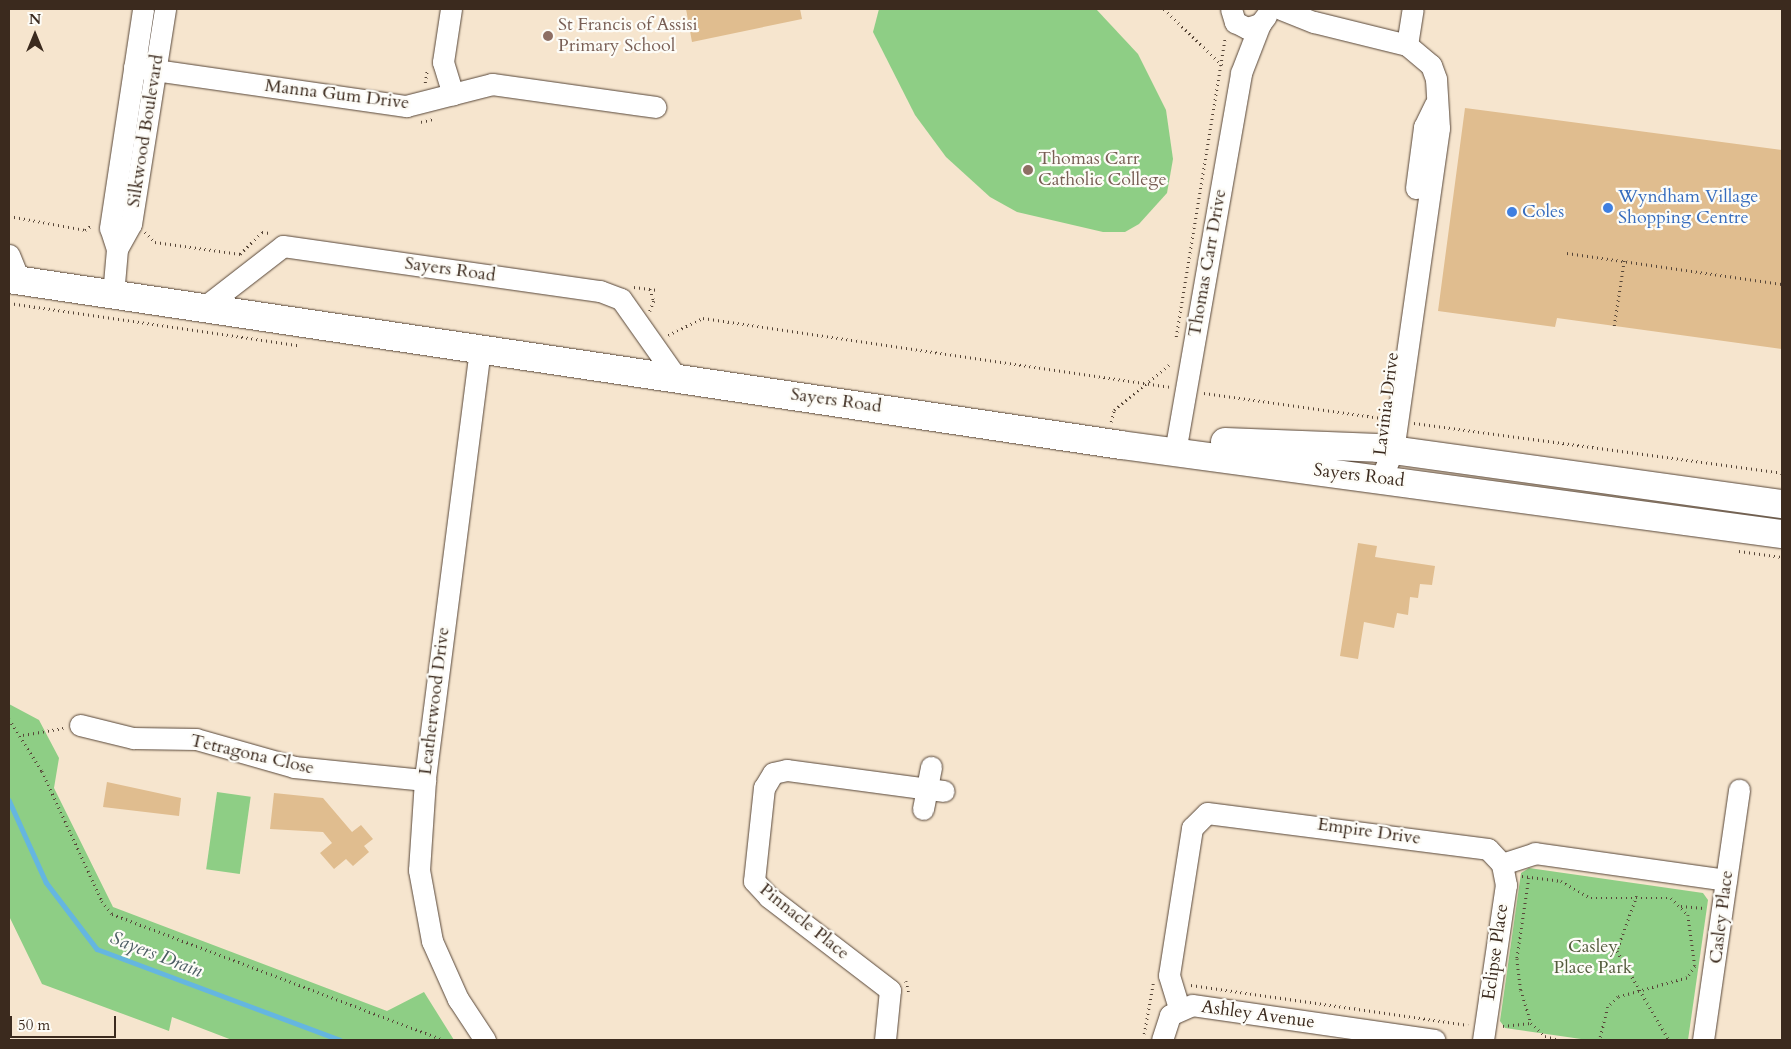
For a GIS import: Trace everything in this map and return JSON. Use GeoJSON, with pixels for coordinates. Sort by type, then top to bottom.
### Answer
{"type":"FeatureCollection","features":[{"type":"Feature","properties":{"kind":"main road","name":"Sayers Road"},"geometry":{"type":"LineString","coordinates":[[14,280],[676,378],[937,415],[1177,445],[1381,478],[1782,534]]}},
{"type":"Feature","properties":{"kind":"main road","name":"Sayers Road"},"geometry":{"type":"LineString","coordinates":[[937,415],[1110,429],[1177,445],[1386,449],[1782,504]]}},
{"type":"Feature","properties":{"kind":"street","name":"Silkwood Boulevard"},"geometry":{"type":"LineString","coordinates":[[113,295],[117,249],[110,228],[143,9]]}},
{"type":"Feature","properties":{"kind":"street","name":"Silkwood Boulevard"},"geometry":{"type":"LineString","coordinates":[[117,249],[131,224],[165,9]]}},
{"type":"Feature","properties":{"kind":"street"},"geometry":{"type":"LineString","coordinates":[[451,9],[443,62],[453,94]]}},
{"type":"Feature","properties":{"kind":"street","name":"Lavinia Drive"},"geometry":{"type":"LineString","coordinates":[[1281,9],[1314,22],[1406,45],[1431,65],[1435,104],[1424,127],[1390,419],[1381,478]]}},
{"type":"Feature","properties":{"kind":"street"},"geometry":{"type":"LineString","coordinates":[[1406,45],[1413,9]]}},
{"type":"Feature","properties":{"kind":"street","name":"Thomas Carr Drive"},"geometry":{"type":"LineString","coordinates":[[1231,69],[1263,18]]}},
{"type":"Feature","properties":{"kind":"street","name":"Lavinia Drive"},"geometry":{"type":"LineString","coordinates":[[1230,21],[1247,28],[1263,18],[1314,22]]}},
{"type":"Feature","properties":{"kind":"street","name":"Thomas Carr Drive"},"geometry":{"type":"LineString","coordinates":[[1177,445],[1174,386],[1231,69],[1230,21]]}},
{"type":"Feature","properties":{"kind":"street","name":"Manna Gum Drive"},"geometry":{"type":"LineString","coordinates":[[134,66],[406,106],[492,84],[655,107]]}},
{"type":"Feature","properties":{"kind":"street","name":"Sayers Road"},"geometry":{"type":"LineString","coordinates":[[203,308],[283,246],[600,291],[620,299],[676,378]]}},
{"type":"Feature","properties":{"kind":"street"},"geometry":{"type":"LineString","coordinates":[[9,255],[14,280]]}},
{"type":"Feature","properties":{"kind":"street","name":"Leatherwood Drive"},"geometry":{"type":"LineString","coordinates":[[480,348],[425,780],[419,870],[432,941],[458,999],[485,1040]]}},
{"type":"Feature","properties":{"kind":"street","name":"Tetragona Close"},"geometry":{"type":"LineString","coordinates":[[80,725],[133,738],[196,739],[294,767],[425,780]]}},
{"type":"Feature","properties":{"kind":"street","name":"Pinnacle Place"},"geometry":{"type":"LineString","coordinates":[[885,1040],[888,1018],[885,995],[872,977],[757,886],[754,868],[765,784],[773,773],[788,770],[930,796],[931,767]]}},
{"type":"Feature","properties":{"kind":"street","name":"Casley Place"},"geometry":{"type":"LineString","coordinates":[[1706,1035],[1733,831],[1743,803]]}},
{"type":"Feature","properties":{"kind":"street","name":"Empire Drive"},"geometry":{"type":"LineString","coordinates":[[1179,1008],[1169,975],[1192,828],[1204,814],[1223,812],[1488,849],[1504,867]]}},
{"type":"Feature","properties":{"kind":"street"},"geometry":{"type":"LineString","coordinates":[[1504,867],[1535,853],[1726,880]]}},
{"type":"Feature","properties":{"kind":"street","name":"Eclipse Place"},"geometry":{"type":"LineString","coordinates":[[1483,1040],[1504,867]]}},
{"type":"Feature","properties":{"kind":"street","name":"Ashley Avenue"},"geometry":{"type":"LineString","coordinates":[[1162,1040],[1169,1018],[1179,1008],[1197,1006],[1434,1040]]}},
{"type":"Feature","properties":{"kind":"path"},"geometry":{"type":"LineString","coordinates":[[1164,9],[1231,69]]}},
{"type":"Feature","properties":{"kind":"path"},"geometry":{"type":"LineString","coordinates":[[1174,345],[1231,69],[1230,21]]}},
{"type":"Feature","properties":{"kind":"path"},"geometry":{"type":"LineString","coordinates":[[421,122],[440,116]]}},
{"type":"Feature","properties":{"kind":"path"},"geometry":{"type":"LineString","coordinates":[[1566,253],[1782,284]]}},
{"type":"Feature","properties":{"kind":"path"},"geometry":{"type":"LineString","coordinates":[[1614,326],[1624,261]]}},
{"type":"Feature","properties":{"kind":"path"},"geometry":{"type":"LineString","coordinates":[[649,315],[654,301],[650,289]]}},
{"type":"Feature","properties":{"kind":"path"},"geometry":{"type":"LineString","coordinates":[[659,329],[664,337],[703,318],[1390,419],[1782,473]]}},
{"type":"Feature","properties":{"kind":"path"},"geometry":{"type":"LineString","coordinates":[[1170,372],[1173,354]]}},
{"type":"Feature","properties":{"kind":"path"},"geometry":{"type":"LineString","coordinates":[[1110,429],[1114,410],[1171,364]]}},
{"type":"Feature","properties":{"kind":"path"},"geometry":{"type":"LineString","coordinates":[[9,719],[23,734],[104,906],[112,914],[443,1040]]}},
{"type":"Feature","properties":{"kind":"path"},"geometry":{"type":"LineString","coordinates":[[23,734],[80,725]]}},
{"type":"Feature","properties":{"kind":"path"},"geometry":{"type":"LineString","coordinates":[[1504,867],[1529,878],[1561,881],[1591,898],[1637,896],[1671,898],[1680,906],[1694,935],[1695,966],[1687,978],[1672,986],[1638,991],[1618,997],[1608,1007],[1600,1040]]}},
{"type":"Feature","properties":{"kind":"path"},"geometry":{"type":"LineString","coordinates":[[1529,878],[1517,959],[1521,990],[1531,1024],[1544,1036],[1558,1040]]}},
{"type":"Feature","properties":{"kind":"path"},"geometry":{"type":"LineString","coordinates":[[1637,896],[1617,950],[1638,991],[1669,1040]]}},
{"type":"Feature","properties":{"kind":"path"},"geometry":{"type":"LineString","coordinates":[[1187,985],[1188,976]]}},
{"type":"Feature","properties":{"kind":"green space"},"geometry":{"type":"Polygon","coordinates":[[[879,9],[1096,9],[1138,54],[1166,110],[1173,159],[1167,193],[1139,224],[1125,232],[1103,232],[1017,212],[990,197],[946,157],[915,115],[873,32],[879,9]]]}},
{"type":"Feature","properties":{"kind":"green space"},"geometry":{"type":"Polygon","coordinates":[[[9,704],[39,720],[59,758],[54,788],[113,907],[387,1011],[424,992],[454,1040],[232,1040],[172,1017],[169,1031],[42,984],[9,916],[9,704]]]}},
{"type":"Feature","properties":{"kind":"green space"},"geometry":{"type":"Polygon","coordinates":[[[217,792],[251,797],[240,874],[206,869],[217,792]]]}},
{"type":"Feature","properties":{"kind":"green space","name":"Casley Place Park"},"geometry":{"type":"Polygon","coordinates":[[[1529,868],[1703,893],[1708,900],[1688,1040],[1588,1040],[1505,1028],[1500,1021],[1521,873],[1529,868]]]}},
{"type":"Feature","properties":{"kind":"building"},"geometry":{"type":"Polygon","coordinates":[[[686,9],[800,9],[802,19],[692,42],[686,9]]]}},
{"type":"Feature","properties":{"kind":"building"},"geometry":{"type":"Polygon","coordinates":[[[1465,108],[1782,150],[1782,349],[1557,318],[1555,327],[1438,311],[1465,108]]]}},
{"type":"Feature","properties":{"kind":"building"},"geometry":{"type":"Polygon","coordinates":[[[1358,543],[1377,546],[1375,557],[1435,566],[1432,585],[1420,584],[1418,598],[1410,597],[1408,615],[1397,613],[1394,628],[1364,622],[1358,659],[1340,656],[1358,543]]]}},
{"type":"Feature","properties":{"kind":"building"},"geometry":{"type":"Polygon","coordinates":[[[107,782],[181,798],[179,816],[103,807],[107,782]]]}},
{"type":"Feature","properties":{"kind":"building"},"geometry":{"type":"Polygon","coordinates":[[[274,793],[323,798],[352,832],[361,825],[373,839],[364,846],[369,852],[353,866],[346,859],[334,869],[320,853],[332,843],[323,832],[270,829],[274,793]]]}},
{"type":"Feature","properties":{"kind":"waterway","name":"Sayers Drain"},"geometry":{"type":"LineString","coordinates":[[9,800],[46,882],[97,949],[340,1040]]}},
{"type":"Feature","properties":{"kind":"place","name":"St Francis of Assisi Primary School"},"geometry":{"type":"Point","coordinates":[548,36]}},
{"type":"Feature","properties":{"kind":"place","name":"Thomas Carr Catholic College"},"geometry":{"type":"Point","coordinates":[1028,170]}},
{"type":"Feature","properties":{"kind":"place","name":"Wyndham Village Shopping Centre"},"geometry":{"type":"Point","coordinates":[1608,208]}},
{"type":"Feature","properties":{"kind":"place","name":"Coles"},"geometry":{"type":"Point","coordinates":[1512,212]}}]}
